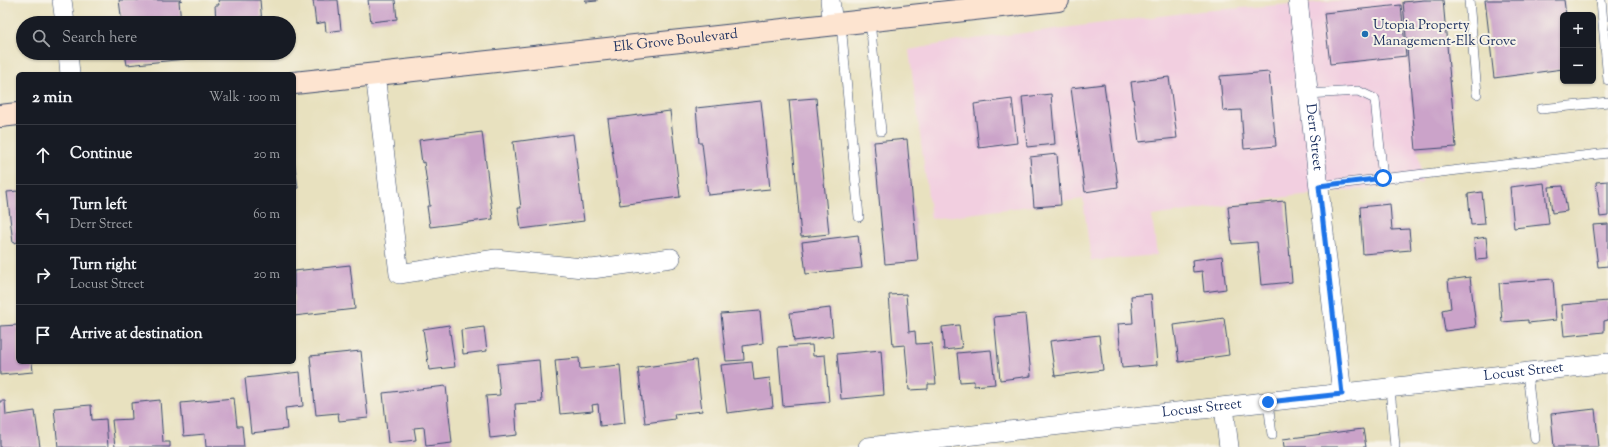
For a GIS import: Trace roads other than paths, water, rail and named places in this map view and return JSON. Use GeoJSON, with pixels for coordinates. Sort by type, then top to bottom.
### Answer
{"type":"FeatureCollection","features":[{"type":"Feature","properties":{"kind":"main road","name":"Elk Grove Boulevard"},"geometry":{"type":"LineString","coordinates":[[296,83],[1058,0]]}},
{"type":"Feature","properties":{"kind":"main road"},"geometry":{"type":"LineString","coordinates":[[0,116],[16,114]]}},
{"type":"Feature","properties":{"kind":"street"},"geometry":{"type":"LineString","coordinates":[[62,0],[64,16]]}},
{"type":"Feature","properties":{"kind":"street"},"geometry":{"type":"LineString","coordinates":[[830,0],[837,24]]}},
{"type":"Feature","properties":{"kind":"street","name":"Derr Street"},"geometry":{"type":"LineString","coordinates":[[1298,0],[1342,394]]}},
{"type":"Feature","properties":{"kind":"street"},"geometry":{"type":"LineString","coordinates":[[69,60],[70,72]]}},
{"type":"Feature","properties":{"kind":"street"},"geometry":{"type":"LineString","coordinates":[[374,74],[399,274],[496,259],[592,269],[671,258]]}},
{"type":"Feature","properties":{"kind":"street","name":"Locust Street"},"geometry":{"type":"LineString","coordinates":[[868,447],[1608,363]]}},
{"type":"Feature","properties":{"kind":"street"},"geometry":{"type":"LineString","coordinates":[[1224,407],[1228,447]]}},
{"type":"Feature","properties":{"kind":"lane"},"geometry":{"type":"LineString","coordinates":[[1469,0],[1477,94]]}},
{"type":"Feature","properties":{"kind":"lane"},"geometry":{"type":"LineString","coordinates":[[1601,0],[1608,80]]}},
{"type":"Feature","properties":{"kind":"lane"},"geometry":{"type":"LineString","coordinates":[[870,21],[882,131]]}},
{"type":"Feature","properties":{"kind":"lane"},"geometry":{"type":"LineString","coordinates":[[837,24],[859,217]]}},
{"type":"Feature","properties":{"kind":"lane"},"geometry":{"type":"LineString","coordinates":[[1308,94],[1358,92],[1375,99],[1383,178]]}},
{"type":"Feature","properties":{"kind":"lane"},"geometry":{"type":"LineString","coordinates":[[1541,109],[1608,102]]}},
{"type":"Feature","properties":{"kind":"lane"},"geometry":{"type":"LineString","coordinates":[[1319,186],[1608,153]]}},
{"type":"Feature","properties":{"kind":"lane"},"geometry":{"type":"LineString","coordinates":[[1527,373],[1535,439]]}},
{"type":"Feature","properties":{"kind":"lane"},"geometry":{"type":"LineString","coordinates":[[1390,388],[1396,447]]}},
{"type":"Feature","properties":{"kind":"lane"},"geometry":{"type":"LineString","coordinates":[[1268,402],[1272,435]]}},
{"type":"Feature","properties":{"kind":"place","name":"Utopia Property Management-Elk Grove"},"geometry":{"type":"Point","coordinates":[1365,34]}}]}
